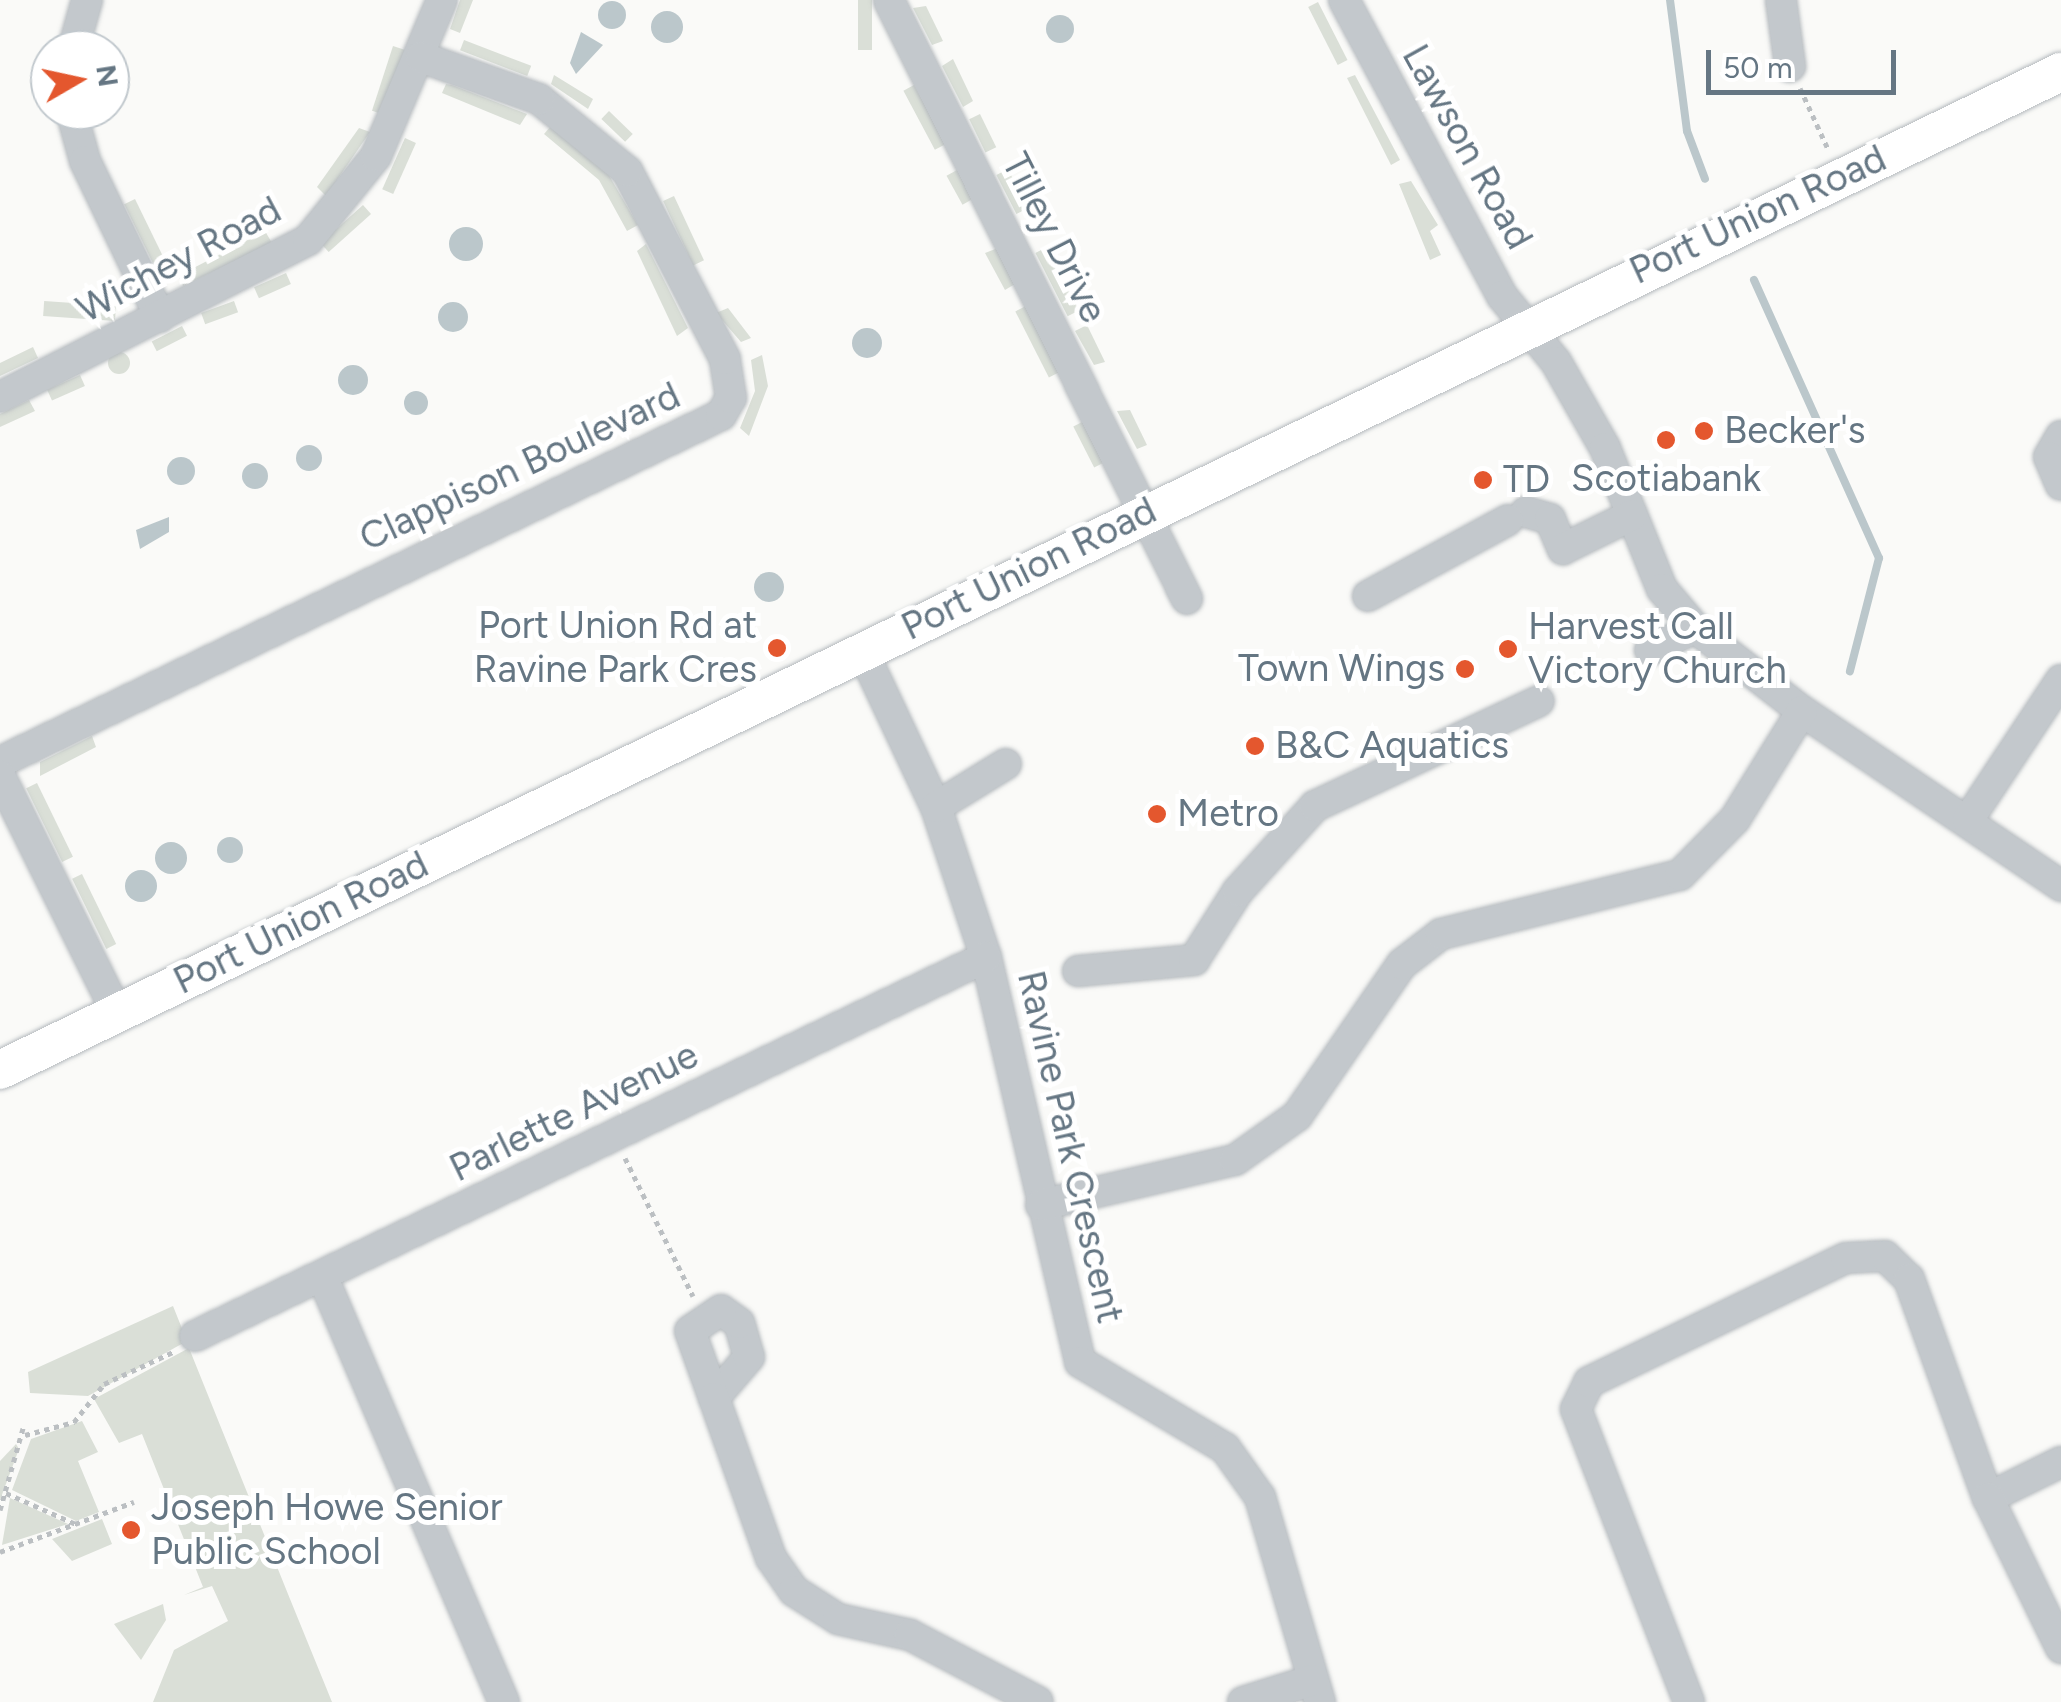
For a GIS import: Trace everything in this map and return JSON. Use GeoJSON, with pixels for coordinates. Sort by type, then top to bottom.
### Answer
{"type":"FeatureCollection","features":[{"type":"Feature","properties":{"kind":"main road","name":"Port Union Road"},"geometry":{"type":"LineString","coordinates":[[0,1070],[1529,326],[2061,72]]}},
{"type":"Feature","properties":{"kind":"street"},"geometry":{"type":"LineString","coordinates":[[79,30],[87,0]]}},
{"type":"Feature","properties":{"kind":"street","name":"Wichey Road"},"geometry":{"type":"LineString","coordinates":[[0,397],[280,260],[330,218],[376,156],[442,0]]}},
{"type":"Feature","properties":{"kind":"street","name":"Tilley Drive"},"geometry":{"type":"LineString","coordinates":[[890,0],[1187,599]]}},
{"type":"Feature","properties":{"kind":"street","name":"Lawson Road"},"geometry":{"type":"LineString","coordinates":[[1344,0],[1425,161],[1605,448],[1662,588],[1694,628],[1802,711],[2061,886]]}},
{"type":"Feature","properties":{"kind":"street"},"geometry":{"type":"LineString","coordinates":[[1781,0],[1790,66]]}},
{"type":"Feature","properties":{"kind":"street","name":"Clappison Boulevard"},"geometry":{"type":"LineString","coordinates":[[0,762],[721,415],[731,398],[726,359],[627,172],[539,99],[421,57]]}},
{"type":"Feature","properties":{"kind":"street"},"geometry":{"type":"LineString","coordinates":[[77,130],[85,161],[160,317]]}},
{"type":"Feature","properties":{"kind":"street"},"geometry":{"type":"LineString","coordinates":[[2061,436],[2049,457],[2061,485]]}},
{"type":"Feature","properties":{"kind":"street"},"geometry":{"type":"LineString","coordinates":[[1368,596],[1517,516],[1550,518],[1563,549],[1632,515]]}},
{"type":"Feature","properties":{"kind":"street"},"geometry":{"type":"LineString","coordinates":[[1650,650],[1694,628]]}},
{"type":"Feature","properties":{"kind":"street","name":"Ravine Park Crescent"},"geometry":{"type":"LineString","coordinates":[[862,650],[936,807],[986,957],[1080,1362],[1226,1448],[1260,1497],[1316,1691]]}},
{"type":"Feature","properties":{"kind":"street"},"geometry":{"type":"LineString","coordinates":[[1968,820],[2061,680]]}},
{"type":"Feature","properties":{"kind":"street"},"geometry":{"type":"LineString","coordinates":[[1078,971],[1194,960],[1238,890],[1315,806],[1539,701]]}},
{"type":"Feature","properties":{"kind":"street"},"geometry":{"type":"LineString","coordinates":[[1042,1205],[1235,1160],[1297,1116],[1402,964],[1442,934],[1680,875],[1735,819],[1802,711]]}},
{"type":"Feature","properties":{"kind":"street"},"geometry":{"type":"LineString","coordinates":[[936,807],[1006,764]]}},
{"type":"Feature","properties":{"kind":"street"},"geometry":{"type":"LineString","coordinates":[[0,776],[117,1013]]}},
{"type":"Feature","properties":{"kind":"street","name":"Parlette Avenue"},"geometry":{"type":"LineString","coordinates":[[195,1336],[323,1278],[986,957]]}},
{"type":"Feature","properties":{"kind":"street"},"geometry":{"type":"LineString","coordinates":[[1689,1702],[1576,1409],[1589,1382],[1846,1258],[1885,1256],[1909,1278],[1988,1498],[2061,1648]]}},
{"type":"Feature","properties":{"kind":"street"},"geometry":{"type":"LineString","coordinates":[[323,1278],[504,1702]]}},
{"type":"Feature","properties":{"kind":"street"},"geometry":{"type":"LineString","coordinates":[[714,1398],[748,1357],[738,1323],[721,1310],[701,1316],[690,1331],[771,1558],[794,1592],[838,1619],[910,1635],[1038,1702]]}},
{"type":"Feature","properties":{"kind":"street"},"geometry":{"type":"LineString","coordinates":[[1988,1498],[2061,1462]]}},
{"type":"Feature","properties":{"kind":"street"},"geometry":{"type":"LineString","coordinates":[[1242,1702],[1316,1691]]}},
{"type":"Feature","properties":{"kind":"path"},"geometry":{"type":"LineString","coordinates":[[1790,66],[1842,176]]}},
{"type":"Feature","properties":{"kind":"path"},"geometry":{"type":"LineString","coordinates":[[614,1137],[701,1316]]}},
{"type":"Feature","properties":{"kind":"path"},"geometry":{"type":"LineString","coordinates":[[0,1510],[24,1432],[74,1422],[104,1384],[195,1336]]}},
{"type":"Feature","properties":{"kind":"path"},"geometry":{"type":"LineString","coordinates":[[6,1493],[76,1524]]}},
{"type":"Feature","properties":{"kind":"path"},"geometry":{"type":"LineString","coordinates":[[0,1552],[134,1502]]}},
{"type":"Feature","properties":{"kind":"shaded area"},"geometry":{"type":"Polygon","coordinates":[[[460,0],[473,0],[460,33],[450,29],[460,0]]]}},
{"type":"Feature","properties":{"kind":"shaded area"},"geometry":{"type":"Polygon","coordinates":[[[858,0],[872,0],[872,50],[858,50],[858,0]]]}},
{"type":"Feature","properties":{"kind":"shaded area"},"geometry":{"type":"Polygon","coordinates":[[[612,1],[622,5],[626,15],[622,25],[612,29],[602,25],[598,15],[602,5],[612,1]]]}},
{"type":"Feature","properties":{"kind":"shaded area"},"geometry":{"type":"Polygon","coordinates":[[[1318,2],[1348,60],[1338,65],[1308,7],[1318,2]]]}},
{"type":"Feature","properties":{"kind":"shaded area"},"geometry":{"type":"Polygon","coordinates":[[[926,6],[943,41],[932,45],[913,8],[926,6]]]}},
{"type":"Feature","properties":{"kind":"shaded area"},"geometry":{"type":"Polygon","coordinates":[[[667,11],[678,16],[683,27],[678,38],[667,43],[656,38],[651,27],[656,16],[667,11]]]}},
{"type":"Feature","properties":{"kind":"shaded area"},"geometry":{"type":"Polygon","coordinates":[[[1060,15],[1070,19],[1074,29],[1070,39],[1060,43],[1050,39],[1046,29],[1050,19],[1060,15]]]}},
{"type":"Feature","properties":{"kind":"shaded area"},"geometry":{"type":"Polygon","coordinates":[[[581,32],[603,45],[576,74],[570,63],[581,32]]]}},
{"type":"Feature","properties":{"kind":"shaded area"},"geometry":{"type":"Polygon","coordinates":[[[464,40],[531,66],[527,76],[460,50],[464,40]]]}},
{"type":"Feature","properties":{"kind":"shaded area"},"geometry":{"type":"Polygon","coordinates":[[[393,46],[405,50],[384,115],[372,111],[393,46]]]}},
{"type":"Feature","properties":{"kind":"shaded area"},"geometry":{"type":"Polygon","coordinates":[[[953,59],[973,101],[963,107],[942,66],[953,59]]]}},
{"type":"Feature","properties":{"kind":"shaded area"},"geometry":{"type":"Polygon","coordinates":[[[554,75],[593,99],[588,109],[551,84],[554,75]]]}},
{"type":"Feature","properties":{"kind":"shaded area"},"geometry":{"type":"Polygon","coordinates":[[[1355,75],[1400,160],[1391,165],[1347,78],[1355,75]]]}},
{"type":"Feature","properties":{"kind":"shaded area"},"geometry":{"type":"Polygon","coordinates":[[[446,84],[527,114],[520,125],[442,93],[446,84]]]}},
{"type":"Feature","properties":{"kind":"shaded area"},"geometry":{"type":"Polygon","coordinates":[[[914,85],[945,144],[935,150],[903,91],[914,85]]]}},
{"type":"Feature","properties":{"kind":"shaded area"},"geometry":{"type":"Polygon","coordinates":[[[609,111],[633,134],[625,142],[601,119],[609,111]]]}},
{"type":"Feature","properties":{"kind":"shaded area"},"geometry":{"type":"Polygon","coordinates":[[[980,114],[996,147],[985,153],[969,119],[980,114]]]}},
{"type":"Feature","properties":{"kind":"shaded area"},"geometry":{"type":"Polygon","coordinates":[[[551,126],[607,172],[638,225],[627,231],[599,180],[544,134],[551,126]]]}},
{"type":"Feature","properties":{"kind":"shaded area"},"geometry":{"type":"Polygon","coordinates":[[[359,128],[370,132],[326,196],[317,187],[359,128]]]}},
{"type":"Feature","properties":{"kind":"shaded area"},"geometry":{"type":"Polygon","coordinates":[[[405,138],[416,143],[393,194],[382,189],[405,138]]]}},
{"type":"Feature","properties":{"kind":"shaded area"},"geometry":{"type":"Polygon","coordinates":[[[1008,169],[1028,208],[1016,214],[996,175],[1008,169]]]}},
{"type":"Feature","properties":{"kind":"shaded area"},"geometry":{"type":"Polygon","coordinates":[[[957,170],[973,199],[963,205],[947,176],[957,170]]]}},
{"type":"Feature","properties":{"kind":"shaded area"},"geometry":{"type":"Polygon","coordinates":[[[1411,181],[1438,225],[1430,231],[1441,255],[1430,260],[1399,184],[1411,181]]]}},
{"type":"Feature","properties":{"kind":"shaded area"},"geometry":{"type":"Polygon","coordinates":[[[674,196],[704,260],[693,265],[663,201],[674,196]]]}},
{"type":"Feature","properties":{"kind":"shaded area"},"geometry":{"type":"Polygon","coordinates":[[[135,199],[172,274],[161,280],[124,204],[135,199]]]}},
{"type":"Feature","properties":{"kind":"shaded area"},"geometry":{"type":"Polygon","coordinates":[[[363,205],[371,214],[329,252],[321,243],[363,205]]]}},
{"type":"Feature","properties":{"kind":"shaded area"},"geometry":{"type":"Polygon","coordinates":[[[466,227],[478,232],[483,244],[478,256],[466,261],[454,256],[449,244],[454,232],[466,227]]]}},
{"type":"Feature","properties":{"kind":"shaded area"},"geometry":{"type":"Polygon","coordinates":[[[265,231],[272,243],[183,286],[178,276],[265,231]]]}},
{"type":"Feature","properties":{"kind":"shaded area"},"geometry":{"type":"Polygon","coordinates":[[[646,244],[688,328],[677,336],[637,251],[646,244]]]}},
{"type":"Feature","properties":{"kind":"shaded area"},"geometry":{"type":"Polygon","coordinates":[[[1047,247],[1079,310],[1068,316],[1035,253],[1047,247]]]}},
{"type":"Feature","properties":{"kind":"shaded area"},"geometry":{"type":"Polygon","coordinates":[[[998,248],[1015,284],[1005,290],[985,253],[998,248]]]}},
{"type":"Feature","properties":{"kind":"shaded area"},"geometry":{"type":"Polygon","coordinates":[[[286,273],[291,284],[259,298],[254,287],[286,273]]]}},
{"type":"Feature","properties":{"kind":"shaded area"},"geometry":{"type":"Polygon","coordinates":[[[44,301],[116,306],[115,321],[43,316],[44,301]]]}},
{"type":"Feature","properties":{"kind":"shaded area"},"geometry":{"type":"Polygon","coordinates":[[[234,301],[238,312],[205,324],[201,313],[234,301]]]}},
{"type":"Feature","properties":{"kind":"shaded area"},"geometry":{"type":"Polygon","coordinates":[[[453,302],[464,306],[468,317],[464,328],[453,332],[442,328],[438,317],[442,306],[453,302]]]}},
{"type":"Feature","properties":{"kind":"shaded area"},"geometry":{"type":"Polygon","coordinates":[[[1026,306],[1060,372],[1049,377],[1015,311],[1026,306]]]}},
{"type":"Feature","properties":{"kind":"shaded area"},"geometry":{"type":"Polygon","coordinates":[[[728,308],[751,338],[741,342],[716,313],[728,308]]]}},
{"type":"Feature","properties":{"kind":"shaded area"},"geometry":{"type":"Polygon","coordinates":[[[1087,325],[1105,362],[1094,365],[1075,331],[1087,325]]]}},
{"type":"Feature","properties":{"kind":"shaded area"},"geometry":{"type":"Polygon","coordinates":[[[182,326],[187,336],[157,351],[152,341],[182,326]]]}},
{"type":"Feature","properties":{"kind":"shaded area"},"geometry":{"type":"Polygon","coordinates":[[[867,328],[881,337],[882,343],[873,357],[867,358],[853,349],[852,343],[861,329],[867,328]]]}},
{"type":"Feature","properties":{"kind":"shaded area"},"geometry":{"type":"Polygon","coordinates":[[[33,347],[38,358],[0,376],[0,363],[33,347]]]}},
{"type":"Feature","properties":{"kind":"shaded area"},"geometry":{"type":"Polygon","coordinates":[[[115,352],[123,352],[130,363],[123,374],[115,374],[108,367],[108,359],[115,352]]]}},
{"type":"Feature","properties":{"kind":"shaded area"},"geometry":{"type":"Polygon","coordinates":[[[762,355],[768,386],[749,436],[740,428],[755,391],[751,360],[762,355]]]}},
{"type":"Feature","properties":{"kind":"shaded area"},"geometry":{"type":"Polygon","coordinates":[[[353,365],[364,369],[368,380],[364,391],[353,395],[342,391],[338,380],[342,369],[353,365]]]}},
{"type":"Feature","properties":{"kind":"shaded area"},"geometry":{"type":"Polygon","coordinates":[[[80,375],[85,386],[52,401],[47,390],[80,375]]]}},
{"type":"Feature","properties":{"kind":"shaded area"},"geometry":{"type":"Polygon","coordinates":[[[416,391],[428,403],[416,415],[404,403],[416,391]]]}},
{"type":"Feature","properties":{"kind":"shaded area"},"geometry":{"type":"Polygon","coordinates":[[[29,400],[35,411],[0,427],[0,414],[29,400]]]}},
{"type":"Feature","properties":{"kind":"shaded area"},"geometry":{"type":"Polygon","coordinates":[[[1130,410],[1147,445],[1137,449],[1117,411],[1130,410]]]}},
{"type":"Feature","properties":{"kind":"shaded area"},"geometry":{"type":"Polygon","coordinates":[[[1084,421],[1105,462],[1094,467],[1073,426],[1084,421]]]}},
{"type":"Feature","properties":{"kind":"shaded area"},"geometry":{"type":"Polygon","coordinates":[[[309,445],[318,449],[322,458],[318,467],[309,471],[300,467],[296,458],[300,449],[309,445]]]}},
{"type":"Feature","properties":{"kind":"shaded area"},"geometry":{"type":"Polygon","coordinates":[[[181,457],[191,461],[195,471],[191,481],[181,485],[171,481],[167,471],[171,461],[181,457]]]}},
{"type":"Feature","properties":{"kind":"shaded area"},"geometry":{"type":"Polygon","coordinates":[[[255,463],[264,467],[268,476],[264,485],[255,489],[246,485],[242,476],[246,467],[255,463]]]}},
{"type":"Feature","properties":{"kind":"shaded area"},"geometry":{"type":"Polygon","coordinates":[[[169,517],[169,532],[140,549],[136,530],[169,517]]]}},
{"type":"Feature","properties":{"kind":"shaded area"},"geometry":{"type":"Polygon","coordinates":[[[769,572],[780,576],[784,587],[780,598],[769,602],[758,598],[754,587],[758,576],[769,572]]]}},
{"type":"Feature","properties":{"kind":"shaded area"},"geometry":{"type":"Polygon","coordinates":[[[92,736],[96,747],[40,776],[40,762],[92,736]]]}},
{"type":"Feature","properties":{"kind":"shaded area"},"geometry":{"type":"Polygon","coordinates":[[[37,783],[73,857],[62,862],[26,788],[37,783]]]}},
{"type":"Feature","properties":{"kind":"shaded area"},"geometry":{"type":"Polygon","coordinates":[[[230,837],[239,841],[243,850],[239,859],[230,863],[221,859],[217,850],[221,841],[230,837]]]}},
{"type":"Feature","properties":{"kind":"shaded area"},"geometry":{"type":"Polygon","coordinates":[[[171,842],[183,846],[187,858],[183,870],[171,874],[159,870],[155,858],[159,846],[171,842]]]}},
{"type":"Feature","properties":{"kind":"shaded area"},"geometry":{"type":"Polygon","coordinates":[[[141,870],[153,874],[157,886],[153,898],[141,902],[129,898],[125,886],[129,874],[141,870]]]}},
{"type":"Feature","properties":{"kind":"shaded area"},"geometry":{"type":"Polygon","coordinates":[[[82,874],[116,944],[106,949],[72,879],[82,874]]]}},
{"type":"Feature","properties":{"kind":"shaded area"},"geometry":{"type":"Polygon","coordinates":[[[173,1306],[187,1341],[88,1396],[30,1393],[28,1372],[173,1306]]]}},
{"type":"Feature","properties":{"kind":"shaded area"},"geometry":{"type":"Polygon","coordinates":[[[189,1348],[332,1702],[153,1702],[174,1650],[228,1621],[212,1586],[184,1595],[203,1587],[142,1434],[119,1443],[94,1399],[189,1348]]]}},
{"type":"Feature","properties":{"kind":"shaded area"},"geometry":{"type":"Polygon","coordinates":[[[82,1421],[98,1452],[78,1461],[99,1512],[76,1521],[12,1490],[31,1439],[82,1421]]]}},
{"type":"Feature","properties":{"kind":"shaded area"},"geometry":{"type":"Polygon","coordinates":[[[16,1444],[19,1449],[0,1500],[0,1461],[16,1444]]]}},
{"type":"Feature","properties":{"kind":"shaded area"},"geometry":{"type":"Polygon","coordinates":[[[10,1498],[68,1524],[2,1545],[10,1498]]]}},
{"type":"Feature","properties":{"kind":"shaded area"},"geometry":{"type":"Polygon","coordinates":[[[102,1519],[112,1544],[72,1561],[52,1539],[102,1519]]]}},
{"type":"Feature","properties":{"kind":"shaded area"},"geometry":{"type":"Polygon","coordinates":[[[163,1604],[166,1620],[141,1660],[114,1624],[163,1604]]]}},
{"type":"Feature","properties":{"kind":"waterway"},"geometry":{"type":"LineString","coordinates":[[1670,0],[1687,131],[1705,179]]}},
{"type":"Feature","properties":{"kind":"waterway"},"geometry":{"type":"LineString","coordinates":[[1754,280],[1879,558],[1850,671]]}},
{"type":"Feature","properties":{"kind":"place","name":"Becker's"},"geometry":{"type":"Point","coordinates":[1704,431]}},
{"type":"Feature","properties":{"kind":"place","name":"Scotiabank"},"geometry":{"type":"Point","coordinates":[1666,440]}},
{"type":"Feature","properties":{"kind":"place","name":"TD"},"geometry":{"type":"Point","coordinates":[1483,480]}},
{"type":"Feature","properties":{"kind":"place","name":"Port Union Rd at Ravine Park Cres"},"geometry":{"type":"Point","coordinates":[777,648]}},
{"type":"Feature","properties":{"kind":"place","name":"Harvest Call Victory Church"},"geometry":{"type":"Point","coordinates":[1508,649]}},
{"type":"Feature","properties":{"kind":"place","name":"Town Wings"},"geometry":{"type":"Point","coordinates":[1465,669]}},
{"type":"Feature","properties":{"kind":"place","name":"B&C Aquatics"},"geometry":{"type":"Point","coordinates":[1255,746]}},
{"type":"Feature","properties":{"kind":"place","name":"Metro"},"geometry":{"type":"Point","coordinates":[1157,814]}},
{"type":"Feature","properties":{"kind":"place","name":"Joseph Howe Senior Public School"},"geometry":{"type":"Point","coordinates":[131,1530]}}]}
